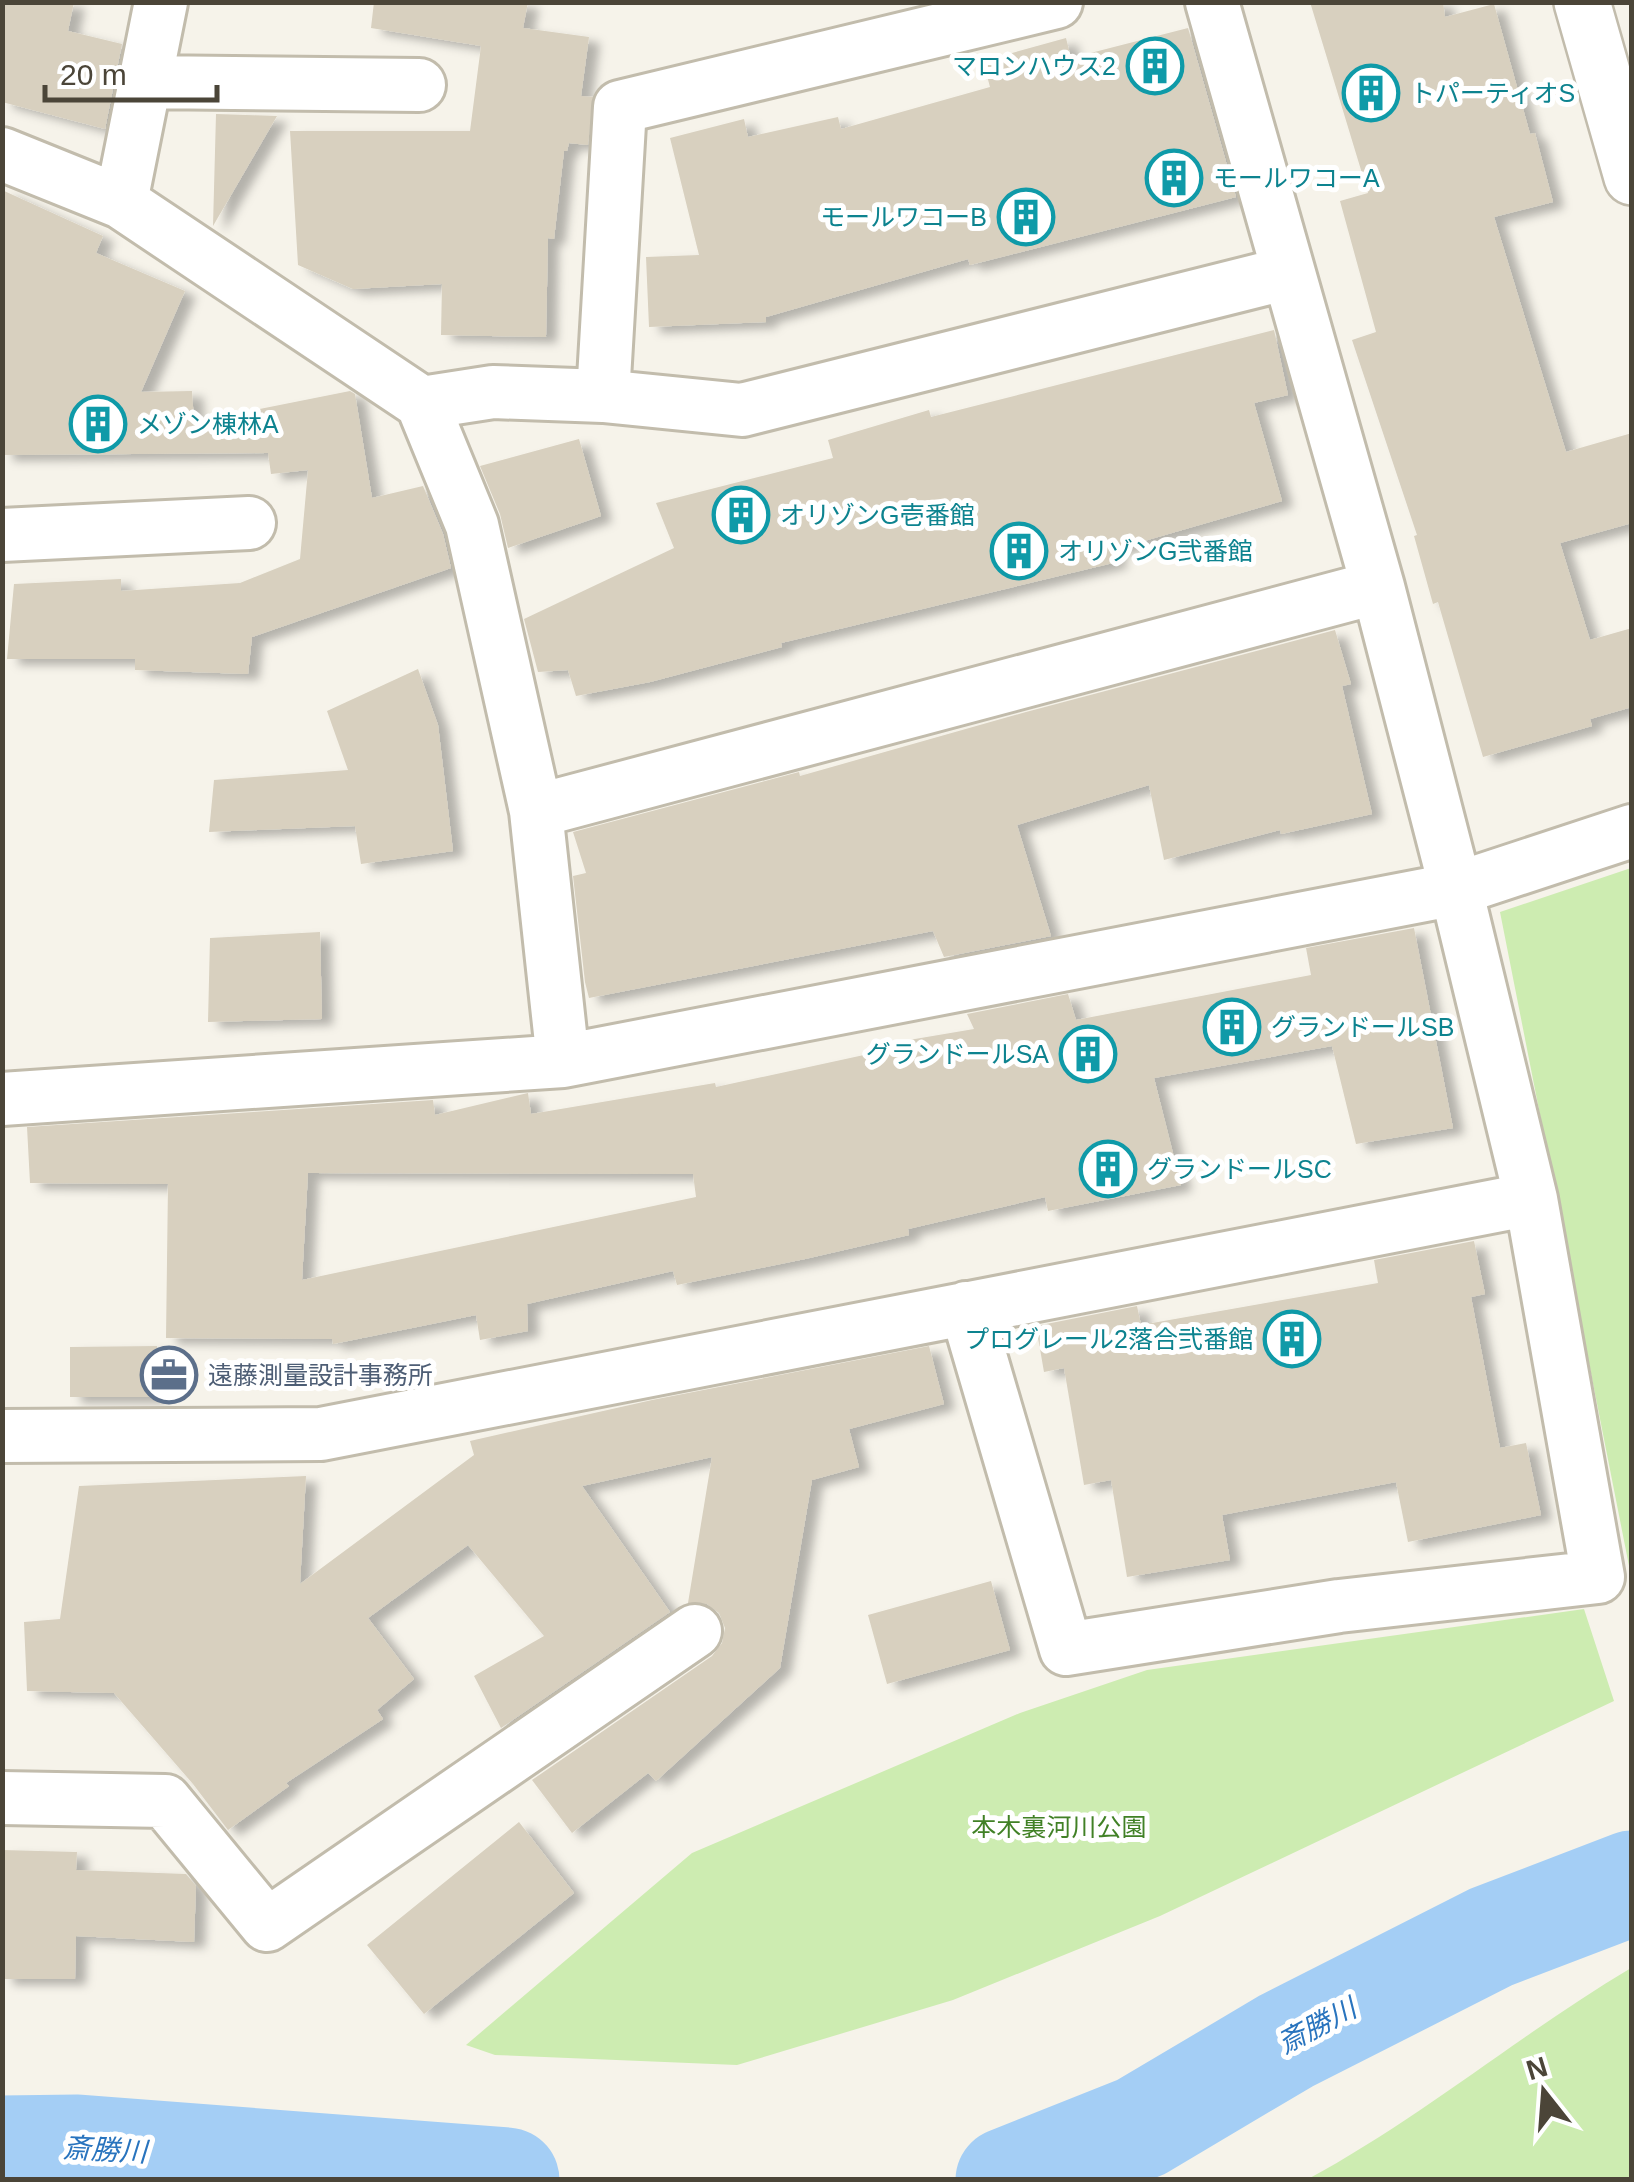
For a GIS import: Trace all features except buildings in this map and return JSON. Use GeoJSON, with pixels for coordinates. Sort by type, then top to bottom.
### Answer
{"type":"FeatureCollection","features":[{"type":"Feature","properties":{"kind":"street"},"geometry":{"type":"LineString","coordinates":[[121,202],[161,2]]}},
{"type":"Feature","properties":{"kind":"street"},"geometry":{"type":"LineString","coordinates":[[602,396],[620,107],[921,18],[1056,2]]}},
{"type":"Feature","properties":{"kind":"street"},"geometry":{"type":"LineString","coordinates":[[966,1308],[1066,1649],[1340,1606],[1598,1576],[1531,1199],[1456,889],[1378,587],[1212,2]]}},
{"type":"Feature","properties":{"kind":"street"},"geometry":{"type":"LineString","coordinates":[[1582,2],[1632,178]]}},
{"type":"Feature","properties":{"kind":"street"},"geometry":{"type":"LineString","coordinates":[[144,82],[420,85]]}},
{"type":"Feature","properties":{"kind":"street"},"geometry":{"type":"LineString","coordinates":[[2,154],[121,202],[422,403],[472,526],[536,810],[564,1062]]}},
{"type":"Feature","properties":{"kind":"street"},"geometry":{"type":"LineString","coordinates":[[422,403],[493,392],[602,396],[742,410],[1288,273]]}},
{"type":"Feature","properties":{"kind":"street"},"geometry":{"type":"LineString","coordinates":[[2,535],[249,523]]}},
{"type":"Feature","properties":{"kind":"street"},"geometry":{"type":"LineString","coordinates":[[536,810],[1378,587]]}},
{"type":"Feature","properties":{"kind":"street"},"geometry":{"type":"LineString","coordinates":[[2,1099],[564,1062],[1456,889],[1632,831]]}},
{"type":"Feature","properties":{"kind":"street"},"geometry":{"type":"LineString","coordinates":[[2,1436],[322,1434],[1531,1199]]}},
{"type":"Feature","properties":{"kind":"street"},"geometry":{"type":"LineString","coordinates":[[2,1798],[165,1801],[267,1925],[695,1631]]}},
{"type":"Feature","properties":{"kind":"green space"},"geometry":{"type":"Polygon","coordinates":[[[1631,868],[1631,1576],[1500,912],[1631,868]]]}},
{"type":"Feature","properties":{"kind":"green space","name":"本木裏河川公園"},"geometry":{"type":"Polygon","coordinates":[[[1584,1609],[1614,1701],[1160,1916],[953,2000],[737,2065],[495,2055],[466,2045],[692,1853],[1020,1713],[1147,1670],[1584,1609]]]}},
{"type":"Feature","properties":{"kind":"green space"},"geometry":{"type":"Polygon","coordinates":[[[1631,1968],[1631,2179],[1308,2179],[1391,2130],[1631,1968]]]}},
{"type":"Feature","properties":{"kind":"waterway","name":"斎勝川"},"geometry":{"type":"LineString","coordinates":[[1008,2180],[1141,2127],[1286,2041],[1491,1937],[1632,1883]]}},
{"type":"Feature","properties":{"kind":"waterway","name":"斎勝川"},"geometry":{"type":"LineString","coordinates":[[2,2148],[78,2147],[507,2180]]}},
{"type":"Feature","properties":{"kind":"place","name":"マロンハウス2"},"geometry":{"type":"Point","coordinates":[1155,66]}},
{"type":"Feature","properties":{"kind":"place","name":"トパーティオS"},"geometry":{"type":"Point","coordinates":[1371,93]}},
{"type":"Feature","properties":{"kind":"place","name":"モールワコーA"},"geometry":{"type":"Point","coordinates":[1174,178]}},
{"type":"Feature","properties":{"kind":"place","name":"モールワコーB"},"geometry":{"type":"Point","coordinates":[1026,217]}},
{"type":"Feature","properties":{"kind":"place","name":"メゾン棟林A"},"geometry":{"type":"Point","coordinates":[98,424]}},
{"type":"Feature","properties":{"kind":"place","name":"オリゾンG壱番館"},"geometry":{"type":"Point","coordinates":[741,515]}},
{"type":"Feature","properties":{"kind":"place","name":"オリゾンG弐番館"},"geometry":{"type":"Point","coordinates":[1019,551]}},
{"type":"Feature","properties":{"kind":"place","name":"グランドールSB"},"geometry":{"type":"Point","coordinates":[1232,1027]}},
{"type":"Feature","properties":{"kind":"place","name":"グランドールSA"},"geometry":{"type":"Point","coordinates":[1088,1054]}},
{"type":"Feature","properties":{"kind":"place","name":"グランドールSC"},"geometry":{"type":"Point","coordinates":[1108,1169]}},
{"type":"Feature","properties":{"kind":"place","name":"プログレール2落合弐番館"},"geometry":{"type":"Point","coordinates":[1292,1339]}},
{"type":"Feature","properties":{"kind":"place","name":"遠藤測量設計事務所"},"geometry":{"type":"Point","coordinates":[169,1375]}}]}
